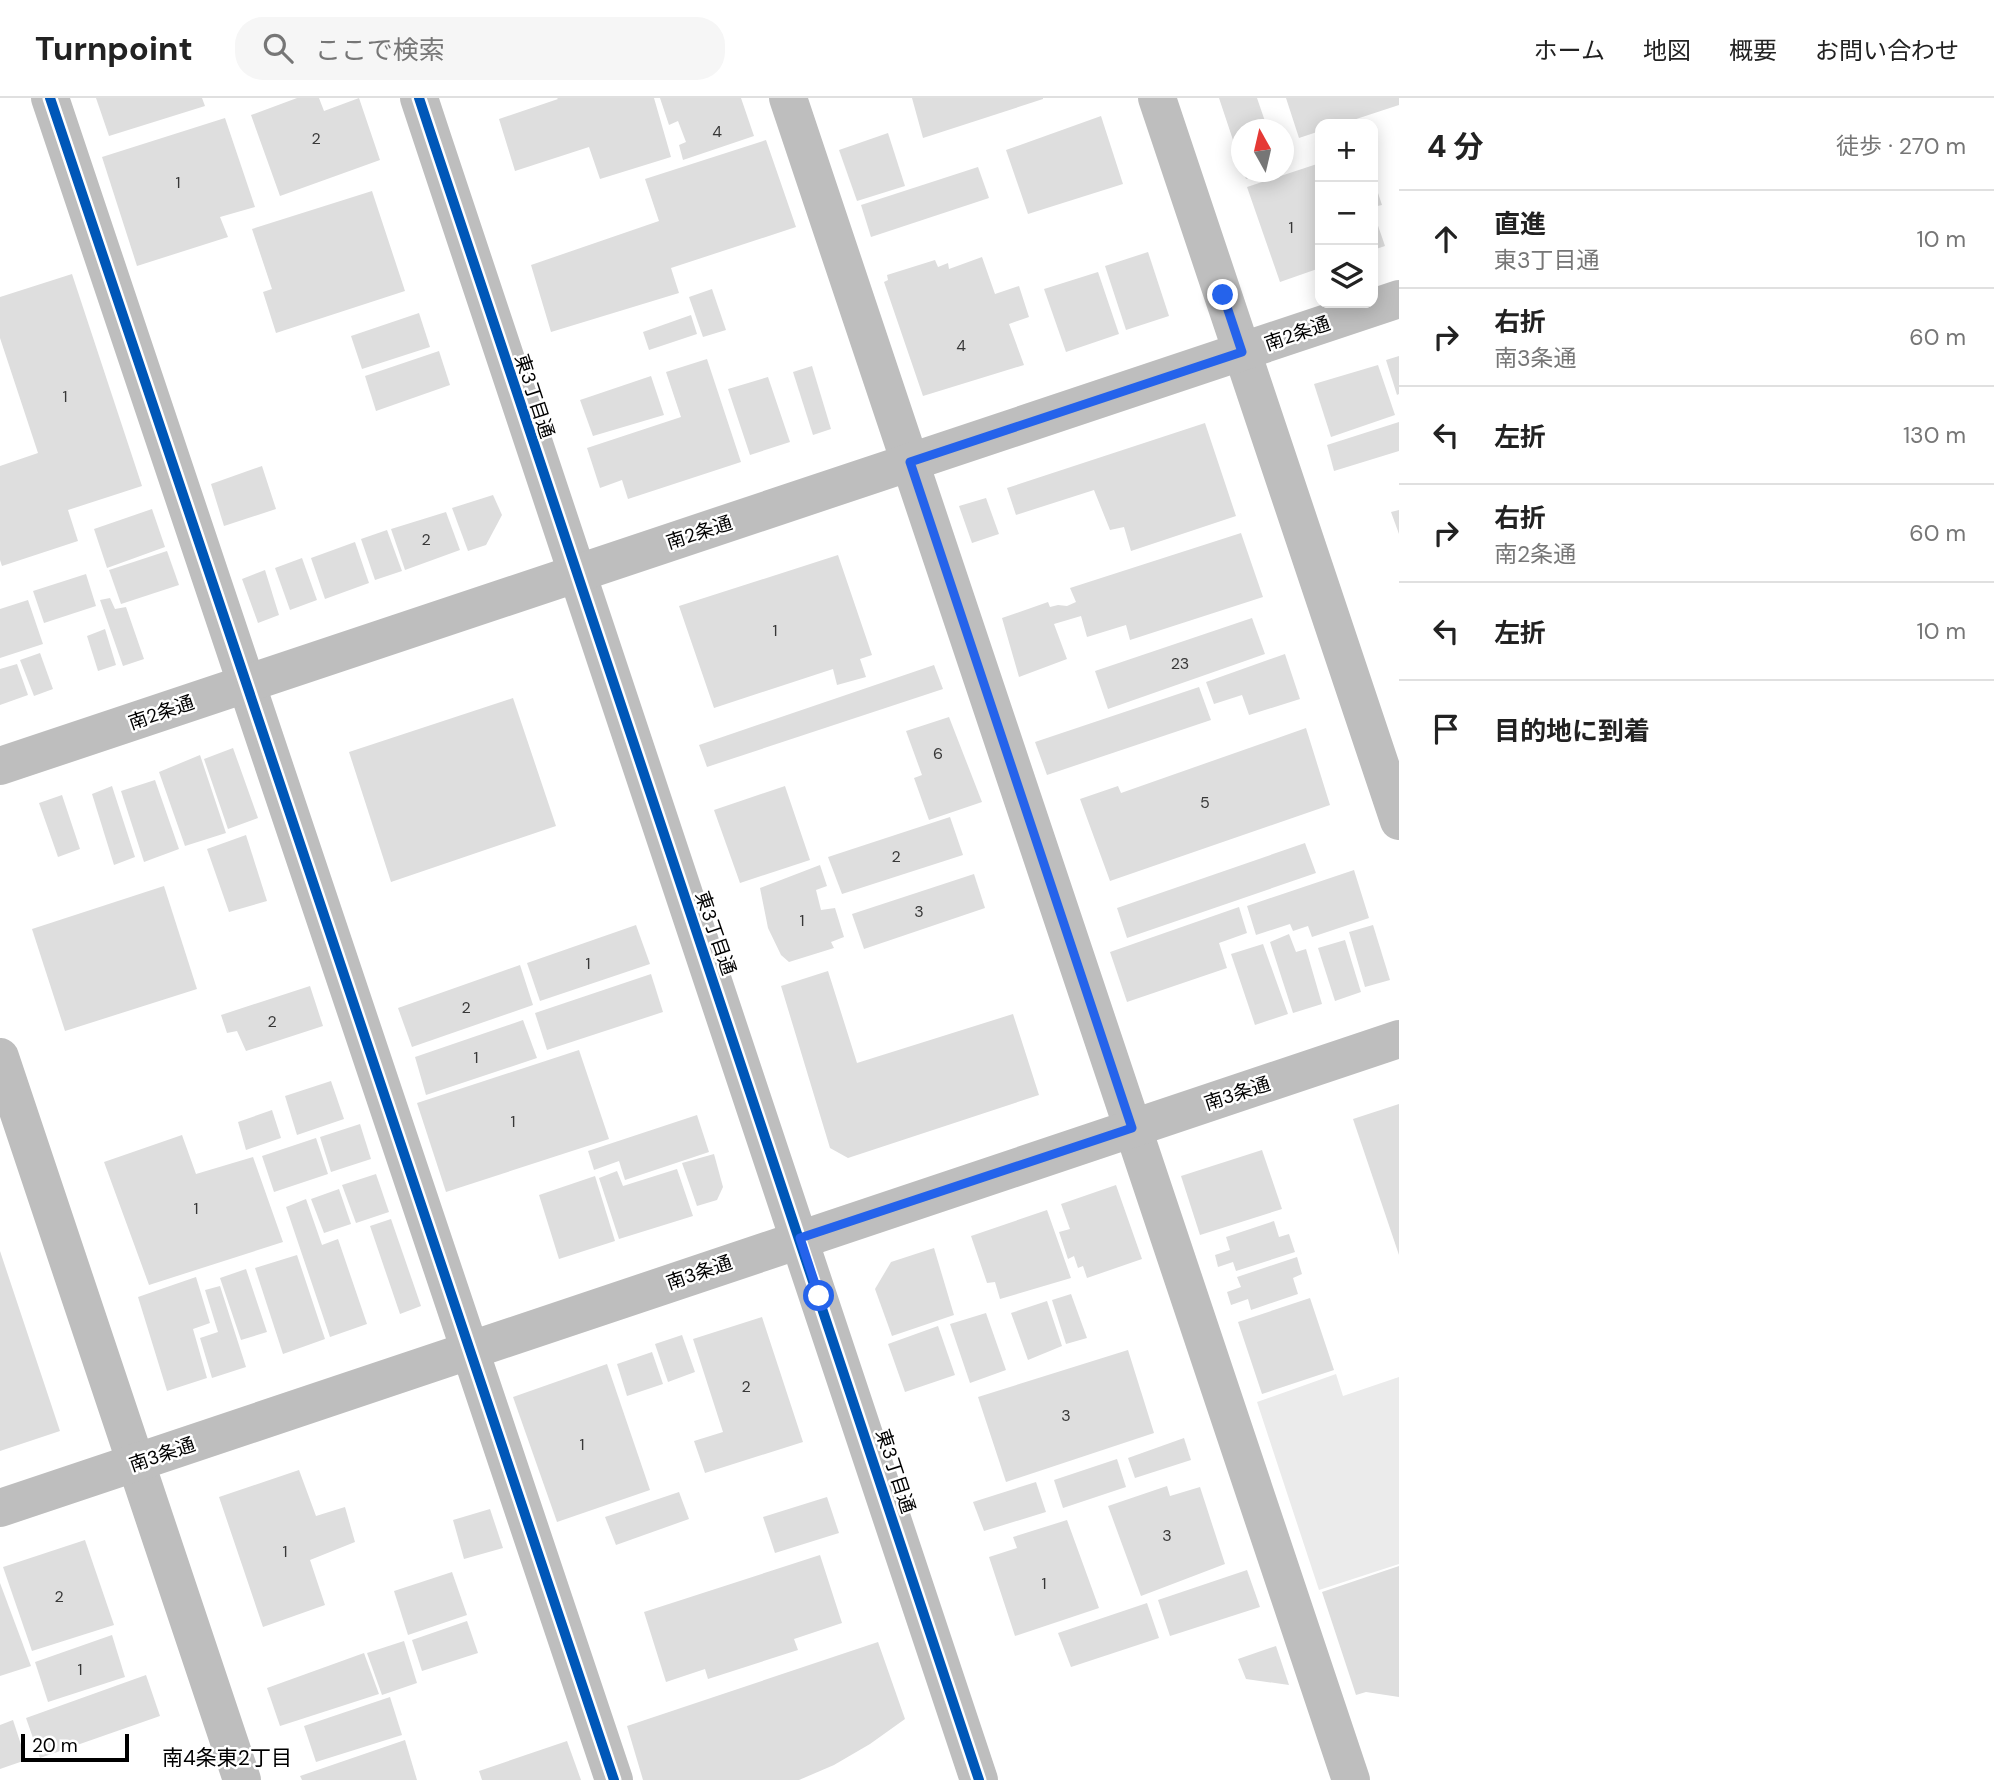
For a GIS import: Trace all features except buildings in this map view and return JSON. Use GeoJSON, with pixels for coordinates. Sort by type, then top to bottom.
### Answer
{"type":"FeatureCollection","features":[{"type":"Feature","properties":{"kind":"street"},"geometry":{"type":"LineString","coordinates":[[50,98],[614,1780]]}},
{"type":"Feature","properties":{"kind":"street","name":"東3丁目通"},"geometry":{"type":"LineString","coordinates":[[419,98],[979,1780]]}},
{"type":"Feature","properties":{"kind":"street"},"geometry":{"type":"LineString","coordinates":[[788,98],[1350,1780]]}},
{"type":"Feature","properties":{"kind":"street"},"geometry":{"type":"LineString","coordinates":[[1157,98],[1399,821]]}},
{"type":"Feature","properties":{"kind":"street","name":"南2条通"},"geometry":{"type":"LineString","coordinates":[[0,766],[1399,299]]}},
{"type":"Feature","properties":{"kind":"street","name":"南3条通"},"geometry":{"type":"LineString","coordinates":[[0,1508],[1399,1039]]}},
{"type":"Feature","properties":{"kind":"street"},"geometry":{"type":"LineString","coordinates":[[0,1056],[242,1780]]}},
{"type":"Feature","properties":{"kind":"shaded area"},"geometry":{"type":"Polygon","coordinates":[[[1336,1374],[1343,1396],[1399,1377],[1399,1564],[1319,1590],[1257,1402],[1336,1374]]]}},
{"type":"Feature","properties":{"kind":"cycle path"},"geometry":{"type":"LineString","coordinates":[[50,98],[614,1780]]}},
{"type":"Feature","properties":{"kind":"cycle path"},"geometry":{"type":"LineString","coordinates":[[419,98],[979,1780]]}},
{"type":"Feature","properties":{"kind":"district","name":"南4条東2丁目"},"geometry":{"type":"Point","coordinates":[227,1758]}},
{"type":"Feature","properties":{"kind":"route"},"geometry":{"type":"LineString","coordinates":[[819,1296],[800,1238],[1132,1128],[910,462],[1242,352],[1223,295]]}}]}
